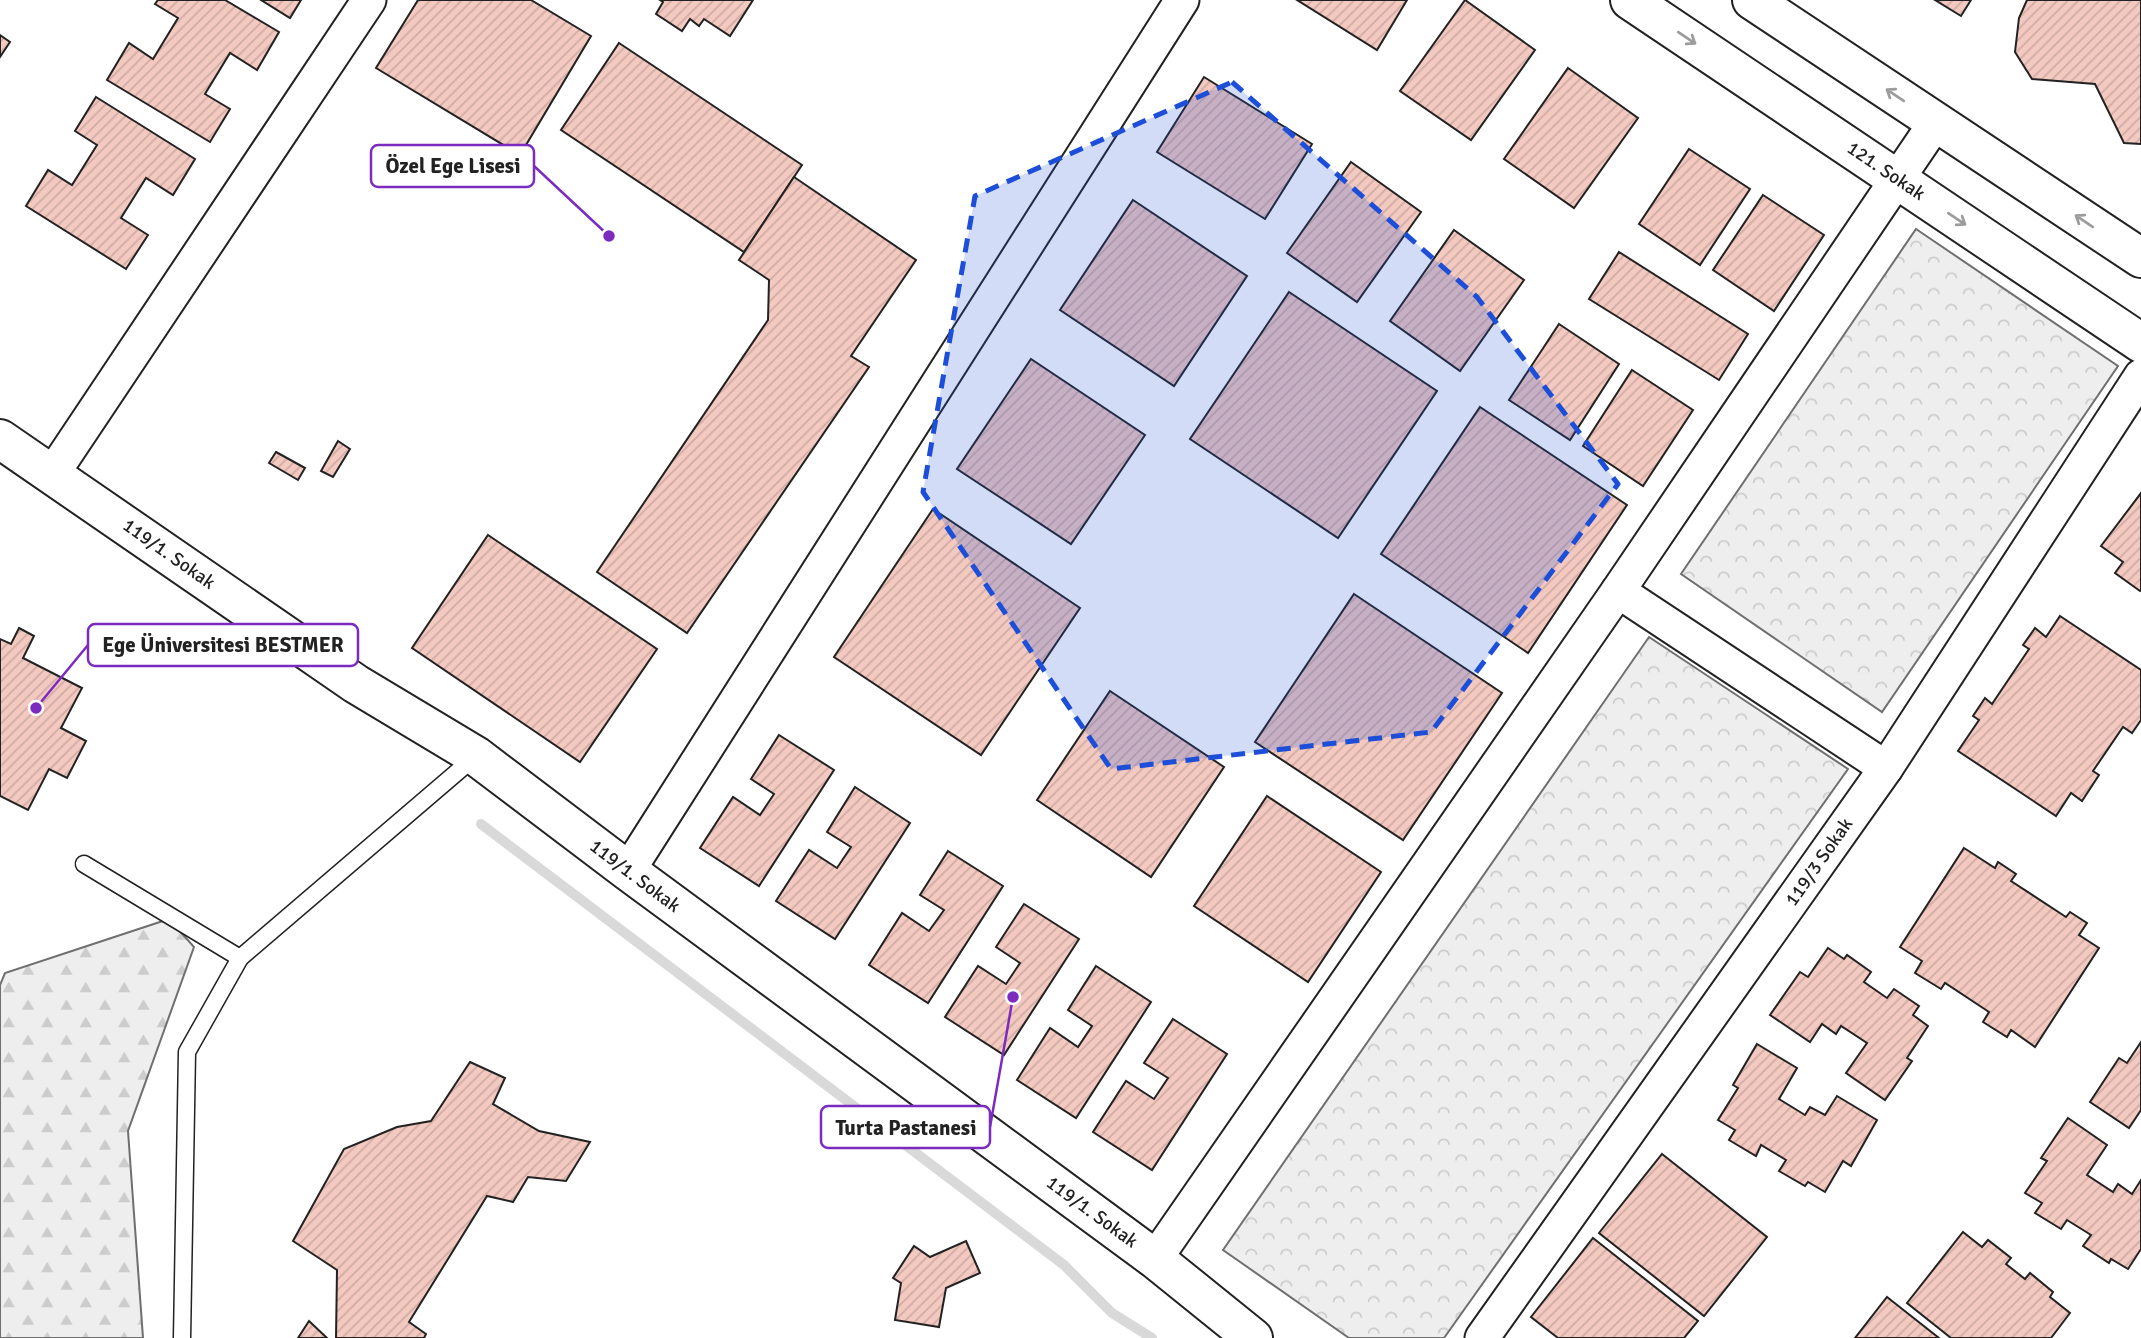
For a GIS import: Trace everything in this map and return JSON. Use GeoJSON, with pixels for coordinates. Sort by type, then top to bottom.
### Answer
{"type":"FeatureCollection","features":[{"type":"Feature","properties":{"kind":"street"},"geometry":{"type":"LineString","coordinates":[[53,473],[369,0]]}},
{"type":"Feature","properties":{"kind":"street"},"geometry":{"type":"LineString","coordinates":[[628,871],[1182,0]]}},
{"type":"Feature","properties":{"kind":"street","name":"121. Sokak"},"geometry":{"type":"LineString","coordinates":[[1630,0],[2141,343]]}},
{"type":"Feature","properties":{"kind":"street"},"geometry":{"type":"LineString","coordinates":[[1752,0],[2141,258]]}},
{"type":"Feature","properties":{"kind":"street"},"geometry":{"type":"LineString","coordinates":[[1155,1259],[1618,591],[1936,122]]}},
{"type":"Feature","properties":{"kind":"street","name":"119/3 Sokak"},"geometry":{"type":"LineString","coordinates":[[1482,1338],[1886,768],[2141,376]]}},
{"type":"Feature","properties":{"kind":"street","name":"119/1. Sokak"},"geometry":{"type":"LineString","coordinates":[[0,439],[356,684],[476,756],[1155,1259],[1253,1338]]}},
{"type":"Feature","properties":{"kind":"street"},"geometry":{"type":"LineString","coordinates":[[1618,591],[1886,768]]}},
{"type":"Feature","properties":{"kind":"lane"},"geometry":{"type":"LineString","coordinates":[[182,1338],[187,1052],[240,958],[476,756]]}},
{"type":"Feature","properties":{"kind":"lane"},"geometry":{"type":"LineString","coordinates":[[85,864],[240,958]]}},
{"type":"Feature","properties":{"kind":"highlighted area"},"geometry":{"type":"Polygon","coordinates":[[[1232,82],[1477,297],[1618,484],[1431,732],[1111,769],[923,492],[975,196],[1232,82]]]}},
{"type":"Feature","properties":{"kind":"green space"},"geometry":{"type":"Polygon","coordinates":[[[1916,229],[2118,366],[1882,712],[1681,574],[1916,229]]]}},
{"type":"Feature","properties":{"kind":"green space"},"geometry":{"type":"Polygon","coordinates":[[[1649,637],[1848,769],[1444,1338],[1349,1338],[1223,1250],[1649,637]]]}},
{"type":"Feature","properties":{"kind":"green space"},"geometry":{"type":"Polygon","coordinates":[[[169,919],[194,947],[128,1131],[143,1338],[0,1338],[0,985],[5,973],[169,919]]]}},
{"type":"Feature","properties":{"kind":"building"},"geometry":{"type":"Polygon","coordinates":[[[158,0],[225,0],[279,32],[257,70],[230,53],[205,94],[230,109],[210,142],[107,80],[129,43],[153,59],[178,18],[155,4],[158,0]]]}},
{"type":"Feature","properties":{"kind":"building"},"geometry":{"type":"Polygon","coordinates":[[[261,0],[301,0],[290,18],[261,0]]]}},
{"type":"Feature","properties":{"kind":"building"},"geometry":{"type":"Polygon","coordinates":[[[418,0],[531,0],[591,36],[520,155],[376,68],[418,0]]]}},
{"type":"Feature","properties":{"kind":"building"},"geometry":{"type":"Polygon","coordinates":[[[660,0],[753,0],[730,36],[704,19],[699,26],[690,19],[682,31],[656,14],[663,2],[660,0]]]}},
{"type":"Feature","properties":{"kind":"building"},"geometry":{"type":"Polygon","coordinates":[[[1297,0],[1407,0],[1377,50],[1297,0]]]}},
{"type":"Feature","properties":{"kind":"building"},"geometry":{"type":"Polygon","coordinates":[[[1465,0],[1535,50],[1471,140],[1400,91],[1465,0]]]}},
{"type":"Feature","properties":{"kind":"building"},"geometry":{"type":"Polygon","coordinates":[[[1935,0],[1971,0],[1961,16],[1935,0]]]}},
{"type":"Feature","properties":{"kind":"building"},"geometry":{"type":"Polygon","coordinates":[[[2027,0],[2141,0],[2141,144],[2124,143],[2095,84],[2032,79],[2015,52],[2019,18],[2027,0]]]}},
{"type":"Feature","properties":{"kind":"building"},"geometry":{"type":"Polygon","coordinates":[[[0,35],[10,42],[0,57],[0,35]]]}},
{"type":"Feature","properties":{"kind":"building"},"geometry":{"type":"Polygon","coordinates":[[[619,43],[802,165],[744,252],[561,130],[619,43]]]}},
{"type":"Feature","properties":{"kind":"building"},"geometry":{"type":"Polygon","coordinates":[[[1568,68],[1638,118],[1574,208],[1504,159],[1568,68]]]}},
{"type":"Feature","properties":{"kind":"building"},"geometry":{"type":"Polygon","coordinates":[[[1204,77],[1312,144],[1265,219],[1157,152],[1204,77]]]}},
{"type":"Feature","properties":{"kind":"building"},"geometry":{"type":"Polygon","coordinates":[[[96,97],[195,159],[173,195],[146,178],[121,218],[148,235],[126,269],[26,206],[48,170],[72,185],[97,145],[75,131],[96,97]]]}},
{"type":"Feature","properties":{"kind":"building"},"geometry":{"type":"Polygon","coordinates":[[[1689,149],[1750,189],[1700,265],[1639,224],[1689,149]]]}},
{"type":"Feature","properties":{"kind":"building"},"geometry":{"type":"Polygon","coordinates":[[[1351,162],[1421,212],[1357,302],[1287,253],[1351,162]]]}},
{"type":"Feature","properties":{"kind":"building"},"geometry":{"type":"Polygon","coordinates":[[[794,177],[916,260],[851,356],[869,367],[687,633],[597,572],[768,320],[769,280],[739,260],[794,177]]]}},
{"type":"Feature","properties":{"kind":"building"},"geometry":{"type":"Polygon","coordinates":[[[1763,195],[1824,235],[1774,311],[1713,270],[1763,195]]]}},
{"type":"Feature","properties":{"kind":"building"},"geometry":{"type":"Polygon","coordinates":[[[1133,200],[1247,276],[1174,386],[1060,310],[1133,200]]]}},
{"type":"Feature","properties":{"kind":"building"},"geometry":{"type":"Polygon","coordinates":[[[1454,230],[1524,280],[1460,371],[1390,321],[1454,230]]]}},
{"type":"Feature","properties":{"kind":"building"},"geometry":{"type":"Polygon","coordinates":[[[1619,252],[1748,334],[1719,380],[1589,299],[1619,252]]]}},
{"type":"Feature","properties":{"kind":"building"},"geometry":{"type":"Polygon","coordinates":[[[1289,292],[1437,391],[1338,538],[1190,439],[1289,292]]]}},
{"type":"Feature","properties":{"kind":"building"},"geometry":{"type":"Polygon","coordinates":[[[1559,324],[1619,364],[1570,440],[1509,400],[1559,324]]]}},
{"type":"Feature","properties":{"kind":"building"},"geometry":{"type":"Polygon","coordinates":[[[1031,359],[1145,435],[1071,544],[957,469],[1031,359]]]}},
{"type":"Feature","properties":{"kind":"building"},"geometry":{"type":"Polygon","coordinates":[[[1632,370],[1693,410],[1643,486],[1583,446],[1632,370]]]}},
{"type":"Feature","properties":{"kind":"building"},"geometry":{"type":"Polygon","coordinates":[[[1480,407],[1627,505],[1528,653],[1381,554],[1480,407]]]}},
{"type":"Feature","properties":{"kind":"building"},"geometry":{"type":"Polygon","coordinates":[[[338,441],[350,449],[333,477],[321,471],[338,441]]]}},
{"type":"Feature","properties":{"kind":"building"},"geometry":{"type":"Polygon","coordinates":[[[276,452],[305,468],[298,480],[269,463],[276,452]]]}},
{"type":"Feature","properties":{"kind":"building"},"geometry":{"type":"Polygon","coordinates":[[[2141,493],[2140,591],[2115,573],[2123,562],[2101,546],[2141,493]]]}},
{"type":"Feature","properties":{"kind":"building"},"geometry":{"type":"Polygon","coordinates":[[[933,509],[1080,608],[981,755],[834,657],[933,509]]]}},
{"type":"Feature","properties":{"kind":"building"},"geometry":{"type":"Polygon","coordinates":[[[488,535],[657,649],[580,762],[412,648],[488,535]]]}},
{"type":"Feature","properties":{"kind":"building"},"geometry":{"type":"Polygon","coordinates":[[[1354,594],[1502,693],[1403,840],[1255,742],[1354,594]]]}},
{"type":"Feature","properties":{"kind":"building"},"geometry":{"type":"Polygon","coordinates":[[[2060,616],[2141,670],[2141,720],[2132,733],[2123,727],[2093,771],[2099,775],[2082,801],[2071,793],[2056,816],[1958,751],[1979,720],[1973,716],[1985,698],[1992,704],[2029,649],[2023,645],[2035,628],[2046,637],[2060,616]]]}},
{"type":"Feature","properties":{"kind":"building"},"geometry":{"type":"Polygon","coordinates":[[[19,628],[34,636],[23,658],[82,688],[61,728],[86,741],[67,778],[49,769],[28,810],[0,796],[0,639],[11,644],[19,628]]]}},
{"type":"Feature","properties":{"kind":"building"},"geometry":{"type":"Polygon","coordinates":[[[1110,691],[1224,767],[1151,877],[1037,800],[1110,691]]]}},
{"type":"Feature","properties":{"kind":"building"},"geometry":{"type":"Polygon","coordinates":[[[779,735],[834,770],[759,886],[700,848],[733,797],[760,815],[774,794],[751,779],[779,735]]]}},
{"type":"Feature","properties":{"kind":"building"},"geometry":{"type":"Polygon","coordinates":[[[855,787],[910,823],[835,939],[776,901],[809,850],[837,868],[851,847],[827,832],[855,787]]]}},
{"type":"Feature","properties":{"kind":"building"},"geometry":{"type":"Polygon","coordinates":[[[1267,796],[1381,872],[1308,982],[1194,906],[1267,796]]]}},
{"type":"Feature","properties":{"kind":"building"},"geometry":{"type":"Polygon","coordinates":[[[1964,848],[1995,868],[1998,862],[2016,874],[2011,881],[2066,917],[2070,912],[2087,923],[2079,935],[2099,948],[2035,1047],[2011,1030],[2007,1037],[1983,1022],[1989,1012],[1945,983],[1941,989],[1915,973],[1922,961],[1900,947],[1964,848]]]}},
{"type":"Feature","properties":{"kind":"building"},"geometry":{"type":"Polygon","coordinates":[[[948,851],[1003,886],[928,1003],[869,965],[902,913],[929,931],[944,910],[920,895],[948,851]]]}},
{"type":"Feature","properties":{"kind":"building"},"geometry":{"type":"Polygon","coordinates":[[[1024,904],[1079,939],[1004,1055],[945,1017],[978,966],[1006,984],[1020,963],[996,947],[1024,904]]]}},
{"type":"Feature","properties":{"kind":"building"},"geometry":{"type":"Polygon","coordinates":[[[1828,948],[1844,959],[1847,955],[1871,972],[1864,982],[1887,998],[1894,989],[1919,1006],[1913,1015],[1928,1026],[1907,1058],[1912,1061],[1885,1100],[1846,1073],[1867,1043],[1841,1026],[1836,1034],[1822,1024],[1810,1042],[1770,1015],[1800,972],[1808,977],[1828,948]]]}},
{"type":"Feature","properties":{"kind":"building"},"geometry":{"type":"Polygon","coordinates":[[[1096,966],[1151,1002],[1076,1118],[1017,1080],[1050,1028],[1078,1047],[1092,1026],[1068,1010],[1096,966]]]}},
{"type":"Feature","properties":{"kind":"building"},"geometry":{"type":"Polygon","coordinates":[[[1173,1019],[1227,1054],[1152,1170],[1093,1132],[1126,1081],[1154,1099],[1168,1078],[1144,1063],[1173,1019]]]}},
{"type":"Feature","properties":{"kind":"building"},"geometry":{"type":"Polygon","coordinates":[[[2141,1042],[2141,1110],[2129,1128],[2090,1102],[2119,1058],[2127,1063],[2141,1042]]]}},
{"type":"Feature","properties":{"kind":"building"},"geometry":{"type":"Polygon","coordinates":[[[1757,1044],[1797,1068],[1779,1099],[1805,1115],[1810,1107],[1825,1115],[1837,1096],[1877,1120],[1851,1166],[1843,1161],[1825,1192],[1808,1182],[1805,1186],[1779,1171],[1786,1160],[1761,1145],[1756,1156],[1729,1140],[1735,1130],[1718,1120],[1738,1088],[1733,1085],[1757,1044]]]}},
{"type":"Feature","properties":{"kind":"building"},"geometry":{"type":"Polygon","coordinates":[[[470,1062],[505,1078],[493,1104],[539,1131],[590,1142],[566,1181],[528,1177],[513,1202],[487,1196],[409,1322],[426,1334],[424,1338],[336,1338],[337,1270],[293,1241],[344,1149],[397,1127],[431,1121],[470,1062]]]}},
{"type":"Feature","properties":{"kind":"building"},"geometry":{"type":"Polygon","coordinates":[[[2068,1118],[2107,1145],[2087,1175],[2113,1192],[2118,1184],[2132,1194],[2141,1180],[2141,1249],[2128,1269],[2111,1259],[2109,1263],[2083,1246],[2091,1235],[2067,1220],[2061,1229],[2035,1213],[2042,1203],[2025,1193],[2047,1161],[2041,1158],[2068,1118]]]}},
{"type":"Feature","properties":{"kind":"building"},"geometry":{"type":"Polygon","coordinates":[[[1662,1154],[1767,1237],[1704,1316],[1599,1233],[1662,1154]]]}},
{"type":"Feature","properties":{"kind":"building"},"geometry":{"type":"Polygon","coordinates":[[[1963,1232],[1982,1247],[1988,1240],[2011,1258],[2006,1264],[2025,1279],[2030,1273],[2053,1292],[2050,1297],[2070,1313],[2051,1338],[1951,1338],[1907,1303],[1963,1232]]]}},
{"type":"Feature","properties":{"kind":"building"},"geometry":{"type":"Polygon","coordinates":[[[1593,1238],[1698,1321],[1684,1338],[1558,1338],[1531,1317],[1593,1238]]]}},
{"type":"Feature","properties":{"kind":"building"},"geometry":{"type":"Polygon","coordinates":[[[966,1241],[980,1273],[946,1288],[939,1327],[895,1320],[901,1283],[893,1278],[914,1246],[930,1257],[966,1241]]]}},
{"type":"Feature","properties":{"kind":"building"},"geometry":{"type":"Polygon","coordinates":[[[1887,1297],[1939,1338],[1855,1338],[1887,1297]]]}},
{"type":"Feature","properties":{"kind":"building"},"geometry":{"type":"Polygon","coordinates":[[[309,1321],[327,1338],[298,1338],[309,1321]]]}},
{"type":"Feature","properties":{"kind":"waterway"},"geometry":{"type":"LineString","coordinates":[[481,824],[1064,1265],[1112,1313],[1152,1338]]}},
{"type":"Feature","properties":{"kind":"place","name":"Özel Ege Lisesi"},"geometry":{"type":"Point","coordinates":[609,236]}},
{"type":"Feature","properties":{"kind":"place","name":"Ege Üniversitesi BESTMER"},"geometry":{"type":"Point","coordinates":[36,708]}},
{"type":"Feature","properties":{"kind":"place","name":"Turta Pastanesi"},"geometry":{"type":"Point","coordinates":[1013,997]}}]}
